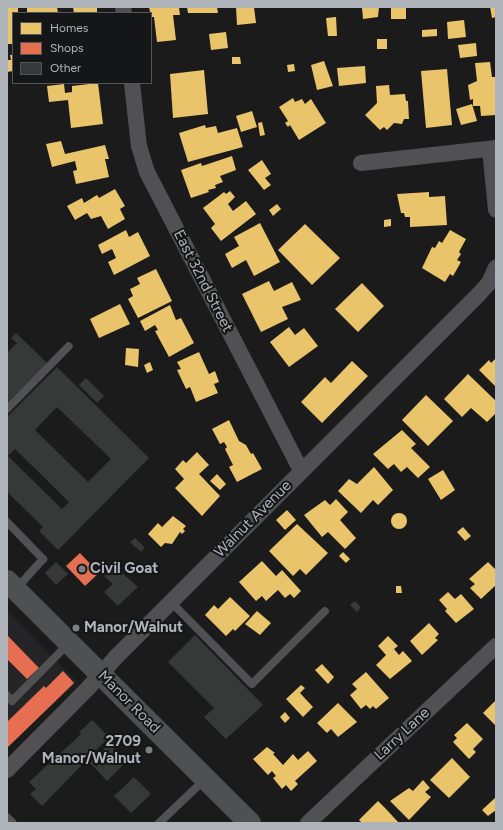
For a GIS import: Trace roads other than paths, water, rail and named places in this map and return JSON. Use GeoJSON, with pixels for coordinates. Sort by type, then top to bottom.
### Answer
{"type":"FeatureCollection","features":[{"type":"Feature","properties":{"kind":"main road","name":"Manor Road"},"geometry":{"type":"LineString","coordinates":[[11,585],[250,823]]}},
{"type":"Feature","properties":{"kind":"street","name":"East 32nd Street"},"geometry":{"type":"LineString","coordinates":[[132,84],[139,146],[147,172],[301,471]]}},
{"type":"Feature","properties":{"kind":"street"},"geometry":{"type":"LineString","coordinates":[[361,163],[493,149],[496,210]]}},
{"type":"Feature","properties":{"kind":"street","name":"Walnut Avenue"},"geometry":{"type":"LineString","coordinates":[[7,770],[171,602],[479,294],[489,283],[496,267]]}},
{"type":"Feature","properties":{"kind":"street","name":"Larry Lane"},"geometry":{"type":"LineString","coordinates":[[308,823],[496,646]]}},
{"type":"Feature","properties":{"kind":"lane"},"geometry":{"type":"LineString","coordinates":[[7,409],[69,346]]}},
{"type":"Feature","properties":{"kind":"lane"},"geometry":{"type":"LineString","coordinates":[[7,522],[44,559],[11,585]]}},
{"type":"Feature","properties":{"kind":"lane"},"geometry":{"type":"LineString","coordinates":[[171,602],[252,684],[325,611]]}},
{"type":"Feature","properties":{"kind":"lane"},"geometry":{"type":"LineString","coordinates":[[7,695],[12,701],[70,643]]}},
{"type":"Feature","properties":{"kind":"lane"},"geometry":{"type":"LineString","coordinates":[[159,823],[205,778]]}},
{"type":"Feature","properties":{"kind":"lane"},"geometry":{"type":"LineString","coordinates":[[7,817],[13,823]]}},
{"type":"Feature","properties":{"kind":"place","name":"Civil Goat"},"geometry":{"type":"Point","coordinates":[82,569]}},
{"type":"Feature","properties":{"kind":"place","name":"Manor/Walnut"},"geometry":{"type":"Point","coordinates":[76,628]}},
{"type":"Feature","properties":{"kind":"place","name":"2709 Manor/Walnut"},"geometry":{"type":"Point","coordinates":[149,750]}}]}
